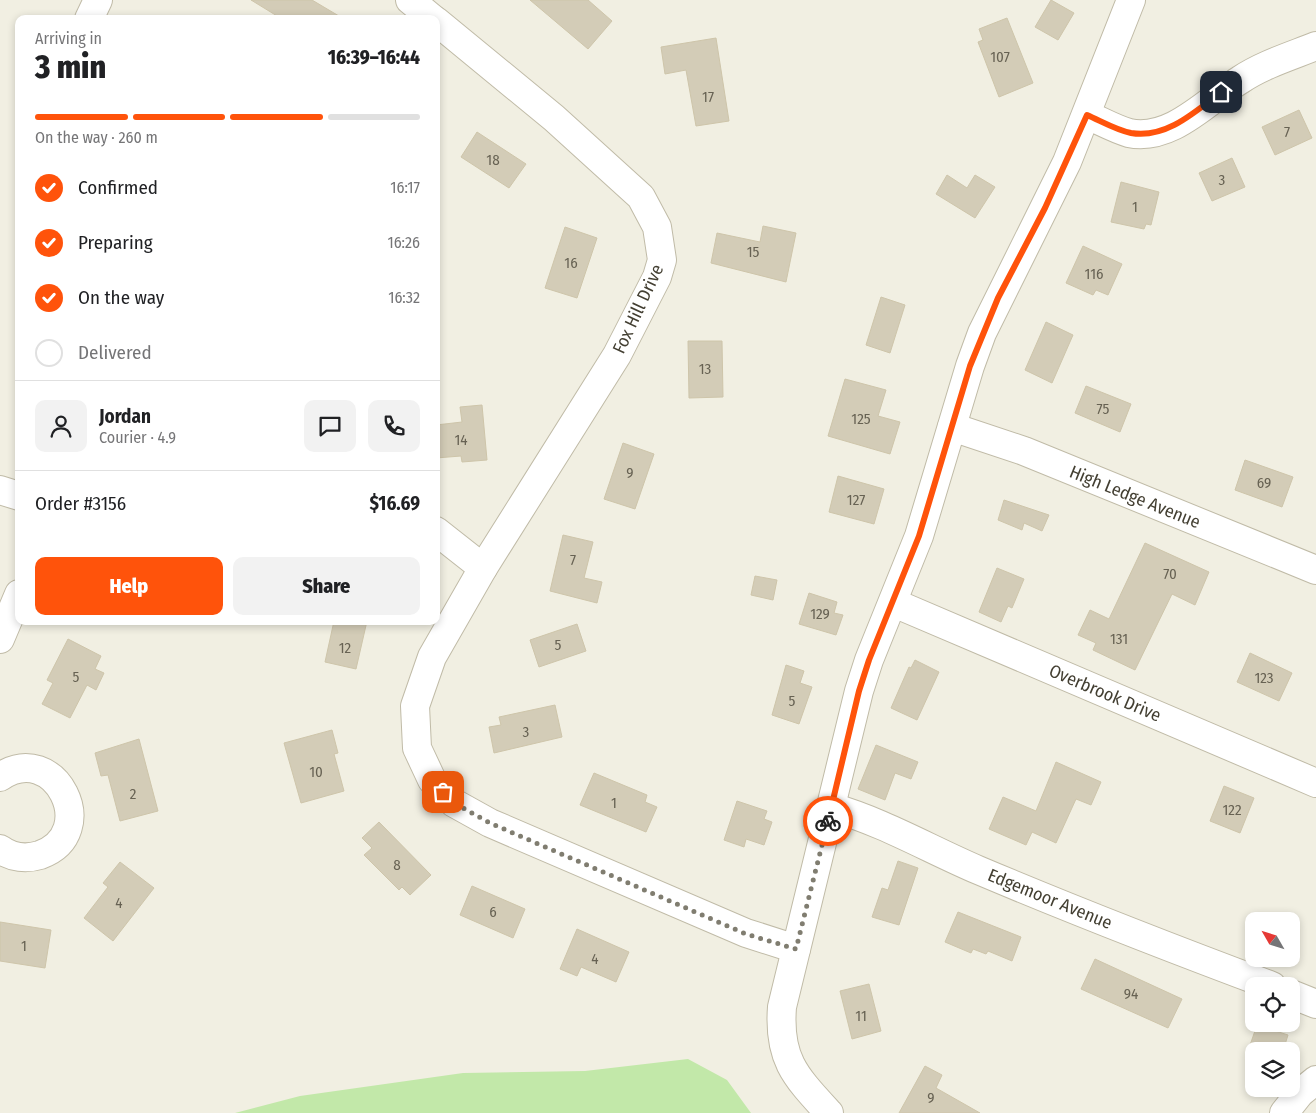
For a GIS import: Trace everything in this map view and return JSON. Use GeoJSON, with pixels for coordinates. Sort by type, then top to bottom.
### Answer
{"type":"FeatureCollection","features":[{"type":"Feature","properties":{"kind":"street"},"geometry":{"type":"LineString","coordinates":[[91,15],[98,0]]}},
{"type":"Feature","properties":{"kind":"street"},"geometry":{"type":"LineString","coordinates":[[410,0],[428,15]]}},
{"type":"Feature","properties":{"kind":"street"},"geometry":{"type":"LineString","coordinates":[[829,1113],[797,1076],[787,1060],[782,1042],[782,1007],[859,691],[869,660],[894,603],[919,536],[982,333],[1045,208],[1087,115],[1131,0]]}},
{"type":"Feature","properties":{"kind":"street","name":"Fox Hill Drive"},"geometry":{"type":"LineString","coordinates":[[440,24],[554,118],[641,197],[657,227],[662,260],[657,277],[617,355],[482,568],[432,656],[415,706],[417,748],[432,780],[454,803],[490,823],[746,934],[796,949]]}},
{"type":"Feature","properties":{"kind":"street"},"geometry":{"type":"LineString","coordinates":[[1087,115],[1130,133],[1148,133],[1167,128],[1186,119],[1242,78],[1316,46]]}},
{"type":"Feature","properties":{"kind":"street","name":"High Ledge Avenue"},"geometry":{"type":"LineString","coordinates":[[952,427],[1024,451],[1316,570]]}},
{"type":"Feature","properties":{"kind":"street"},"geometry":{"type":"LineString","coordinates":[[0,490],[15,495]]}},
{"type":"Feature","properties":{"kind":"street"},"geometry":{"type":"LineString","coordinates":[[440,534],[482,568]]}},
{"type":"Feature","properties":{"kind":"street"},"geometry":{"type":"LineString","coordinates":[[2,624],[15,601]]}},
{"type":"Feature","properties":{"kind":"street","name":"Overbrook Drive"},"geometry":{"type":"LineString","coordinates":[[894,603],[1316,783]]}},
{"type":"Feature","properties":{"kind":"street"},"geometry":{"type":"LineString","coordinates":[[0,777],[19,769],[32,769],[45,773],[56,781],[65,792],[69,805],[70,819],[66,832],[58,843],[47,852],[34,857],[20,857],[0,849]]}},
{"type":"Feature","properties":{"kind":"street","name":"Edgemoor Avenue"},"geometry":{"type":"LineString","coordinates":[[831,807],[880,824],[940,853],[1150,941],[1248,977]]}},
{"type":"Feature","properties":{"kind":"street"},"geometry":{"type":"LineString","coordinates":[[1300,998],[1316,1004]]}},
{"type":"Feature","properties":{"kind":"street"},"geometry":{"type":"LineString","coordinates":[[1284,1113],[1300,1093],[1316,1080]]}},
{"type":"Feature","properties":{"kind":"green space"},"geometry":{"type":"Polygon","coordinates":[[[688,1059],[727,1080],[751,1113],[235,1113],[300,1096],[463,1073],[585,1071],[688,1059]]]}},
{"type":"Feature","properties":{"kind":"building"},"geometry":{"type":"Polygon","coordinates":[[[251,0],[312,0],[337,15],[275,15],[251,0]]]}},
{"type":"Feature","properties":{"kind":"building"},"geometry":{"type":"Polygon","coordinates":[[[530,0],[588,0],[612,21],[588,49],[530,0]]]}},
{"type":"Feature","properties":{"kind":"building"},"geometry":{"type":"Polygon","coordinates":[[[1051,0],[1074,13],[1058,40],[1035,27],[1051,0]]]}},
{"type":"Feature","properties":{"kind":"building"},"geometry":{"type":"Polygon","coordinates":[[[1007,18],[1033,83],[999,97],[978,42],[983,40],[979,29],[1007,18]]]}},
{"type":"Feature","properties":{"kind":"building"},"geometry":{"type":"Polygon","coordinates":[[[716,38],[729,121],[696,126],[686,70],[665,74],[661,47],[716,38]]]}},
{"type":"Feature","properties":{"kind":"building"},"geometry":{"type":"Polygon","coordinates":[[[1299,110],[1312,138],[1275,155],[1262,127],[1299,110]]]}},
{"type":"Feature","properties":{"kind":"building"},"geometry":{"type":"Polygon","coordinates":[[[477,132],[526,164],[509,188],[461,157],[477,132]]]}},
{"type":"Feature","properties":{"kind":"building"},"geometry":{"type":"Polygon","coordinates":[[[1232,158],[1245,187],[1212,201],[1199,173],[1232,158]]]}},
{"type":"Feature","properties":{"kind":"building"},"geometry":{"type":"Polygon","coordinates":[[[947,175],[967,188],[975,175],[995,187],[975,218],[936,194],[947,175]]]}},
{"type":"Feature","properties":{"kind":"building"},"geometry":{"type":"Polygon","coordinates":[[[1121,182],[1159,192],[1151,225],[1146,224],[1144,229],[1111,222],[1121,182]]]}},
{"type":"Feature","properties":{"kind":"building"},"geometry":{"type":"Polygon","coordinates":[[[763,226],[796,233],[786,282],[711,263],[717,233],[760,242],[763,226]]]}},
{"type":"Feature","properties":{"kind":"building"},"geometry":{"type":"Polygon","coordinates":[[[565,227],[597,238],[577,298],[545,288],[565,227]]]}},
{"type":"Feature","properties":{"kind":"building"},"geometry":{"type":"Polygon","coordinates":[[[1083,246],[1122,264],[1108,295],[1096,290],[1093,295],[1066,283],[1083,246]]]}},
{"type":"Feature","properties":{"kind":"building"},"geometry":{"type":"Polygon","coordinates":[[[881,297],[905,305],[890,353],[866,345],[881,297]]]}},
{"type":"Feature","properties":{"kind":"building"},"geometry":{"type":"Polygon","coordinates":[[[1046,322],[1073,335],[1052,383],[1025,370],[1046,322]]]}},
{"type":"Feature","properties":{"kind":"building"},"geometry":{"type":"Polygon","coordinates":[[[688,341],[722,341],[723,397],[689,398],[688,341]]]}},
{"type":"Feature","properties":{"kind":"building"},"geometry":{"type":"Polygon","coordinates":[[[845,379],[886,390],[878,416],[900,422],[890,454],[828,436],[845,379]]]}},
{"type":"Feature","properties":{"kind":"building"},"geometry":{"type":"Polygon","coordinates":[[[1086,386],[1131,404],[1120,432],[1075,413],[1086,386]]]}},
{"type":"Feature","properties":{"kind":"building"},"geometry":{"type":"Polygon","coordinates":[[[482,405],[487,460],[462,462],[461,456],[440,458],[440,425],[462,422],[460,407],[482,405]]]}},
{"type":"Feature","properties":{"kind":"building"},"geometry":{"type":"Polygon","coordinates":[[[623,443],[654,454],[635,509],[604,499],[623,443]]]}},
{"type":"Feature","properties":{"kind":"building"},"geometry":{"type":"Polygon","coordinates":[[[1245,460],[1293,477],[1282,507],[1235,490],[1245,460]]]}},
{"type":"Feature","properties":{"kind":"building"},"geometry":{"type":"Polygon","coordinates":[[[838,476],[884,489],[874,524],[829,512],[838,476]]]}},
{"type":"Feature","properties":{"kind":"building"},"geometry":{"type":"Polygon","coordinates":[[[1004,500],[1049,515],[1042,531],[1024,523],[1022,530],[998,520],[1004,500]]]}},
{"type":"Feature","properties":{"kind":"building"},"geometry":{"type":"Polygon","coordinates":[[[563,535],[593,542],[584,578],[602,582],[597,603],[550,591],[563,535]]]}},
{"type":"Feature","properties":{"kind":"building"},"geometry":{"type":"Polygon","coordinates":[[[1145,543],[1209,572],[1195,605],[1172,594],[1135,670],[1093,650],[1096,643],[1078,635],[1090,610],[1109,619],[1145,543]]]}},
{"type":"Feature","properties":{"kind":"building"},"geometry":{"type":"Polygon","coordinates":[[[997,568],[1024,579],[1012,608],[1008,606],[1001,622],[979,612],[997,568]]]}},
{"type":"Feature","properties":{"kind":"building"},"geometry":{"type":"Polygon","coordinates":[[[755,576],[777,580],[773,600],[751,595],[755,576]]]}},
{"type":"Feature","properties":{"kind":"building"},"geometry":{"type":"Polygon","coordinates":[[[809,593],[837,602],[834,613],[843,615],[836,635],[799,624],[809,593]]]}},
{"type":"Feature","properties":{"kind":"building"},"geometry":{"type":"Polygon","coordinates":[[[577,624],[586,651],[539,667],[530,640],[577,624]]]}},
{"type":"Feature","properties":{"kind":"building"},"geometry":{"type":"Polygon","coordinates":[[[333,625],[366,625],[356,669],[325,662],[333,625]]]}},
{"type":"Feature","properties":{"kind":"building"},"geometry":{"type":"Polygon","coordinates":[[[68,639],[101,656],[95,669],[104,673],[96,690],[87,685],[70,718],[42,704],[53,683],[47,680],[68,639]]]}},
{"type":"Feature","properties":{"kind":"building"},"geometry":{"type":"Polygon","coordinates":[[[1250,653],[1292,673],[1279,701],[1237,682],[1250,653]]]}},
{"type":"Feature","properties":{"kind":"building"},"geometry":{"type":"Polygon","coordinates":[[[915,660],[939,672],[917,720],[891,708],[909,667],[911,668],[915,660]]]}},
{"type":"Feature","properties":{"kind":"building"},"geometry":{"type":"Polygon","coordinates":[[[786,665],[804,671],[800,683],[812,687],[799,724],[772,715],[786,665]]]}},
{"type":"Feature","properties":{"kind":"building"},"geometry":{"type":"Polygon","coordinates":[[[555,705],[562,737],[494,753],[489,727],[501,725],[499,717],[555,705]]]}},
{"type":"Feature","properties":{"kind":"building"},"geometry":{"type":"Polygon","coordinates":[[[332,730],[338,753],[334,754],[344,791],[301,803],[284,743],[332,730]]]}},
{"type":"Feature","properties":{"kind":"building"},"geometry":{"type":"Polygon","coordinates":[[[139,739],[158,811],[120,821],[108,775],[101,776],[95,753],[139,739]]]}},
{"type":"Feature","properties":{"kind":"building"},"geometry":{"type":"Polygon","coordinates":[[[876,745],[918,762],[911,779],[895,773],[885,800],[858,789],[876,745]]]}},
{"type":"Feature","properties":{"kind":"building"},"geometry":{"type":"Polygon","coordinates":[[[1056,762],[1101,782],[1091,805],[1076,799],[1056,843],[1032,832],[1026,845],[989,829],[1003,797],[1036,811],[1056,762]]]}},
{"type":"Feature","properties":{"kind":"building"},"geometry":{"type":"Polygon","coordinates":[[[594,773],[647,795],[645,802],[657,807],[646,832],[580,805],[594,773]]]}},
{"type":"Feature","properties":{"kind":"building"},"geometry":{"type":"Polygon","coordinates":[[[1224,786],[1254,798],[1240,833],[1210,821],[1224,786]]]}},
{"type":"Feature","properties":{"kind":"building"},"geometry":{"type":"Polygon","coordinates":[[[737,801],[767,811],[764,819],[772,822],[764,845],[746,839],[744,847],[724,840],[737,801]]]}},
{"type":"Feature","properties":{"kind":"building"},"geometry":{"type":"Polygon","coordinates":[[[379,822],[431,875],[410,895],[402,887],[399,890],[364,855],[372,848],[362,838],[379,822]]]}},
{"type":"Feature","properties":{"kind":"building"},"geometry":{"type":"Polygon","coordinates":[[[898,861],[918,868],[899,925],[872,917],[882,888],[888,890],[898,861]]]}},
{"type":"Feature","properties":{"kind":"building"},"geometry":{"type":"Polygon","coordinates":[[[120,862],[154,888],[113,941],[84,918],[108,887],[103,883],[120,862]]]}},
{"type":"Feature","properties":{"kind":"building"},"geometry":{"type":"Polygon","coordinates":[[[472,886],[525,909],[513,938],[460,915],[472,886]]]}},
{"type":"Feature","properties":{"kind":"building"},"geometry":{"type":"Polygon","coordinates":[[[958,912],[1021,937],[1012,961],[988,951],[986,954],[973,949],[971,953],[945,942],[958,912]]]}},
{"type":"Feature","properties":{"kind":"building"},"geometry":{"type":"Polygon","coordinates":[[[0,922],[51,930],[45,968],[0,961],[0,922]]]}},
{"type":"Feature","properties":{"kind":"building"},"geometry":{"type":"Polygon","coordinates":[[[577,929],[629,952],[616,982],[581,967],[577,976],[560,969],[577,929]]]}},
{"type":"Feature","properties":{"kind":"building"},"geometry":{"type":"Polygon","coordinates":[[[1095,959],[1182,999],[1168,1028],[1081,989],[1095,959]]]}},
{"type":"Feature","properties":{"kind":"building"},"geometry":{"type":"Polygon","coordinates":[[[869,984],[881,1031],[852,1039],[840,991],[869,984]]]}},
{"type":"Feature","properties":{"kind":"building"},"geometry":{"type":"Polygon","coordinates":[[[1255,1032],[1279,1032],[1288,1035],[1286,1042],[1251,1042],[1255,1032]]]}},
{"type":"Feature","properties":{"kind":"building"},"geometry":{"type":"Polygon","coordinates":[[[925,1066],[942,1075],[936,1088],[980,1113],[899,1113],[925,1066]]]}},
{"type":"Feature","properties":{"kind":"way so far"},"geometry":{"type":"LineString","coordinates":[[443,792],[454,803],[490,823],[746,934],[770,943],[796,949],[828,821]]}},
{"type":"Feature","properties":{"kind":"route"},"geometry":{"type":"LineString","coordinates":[[828,821],[859,691],[869,660],[894,603],[919,536],[970,366],[982,333],[1045,208],[1087,115],[1130,133],[1148,133],[1167,128],[1186,119],[1221,92]]}}]}
